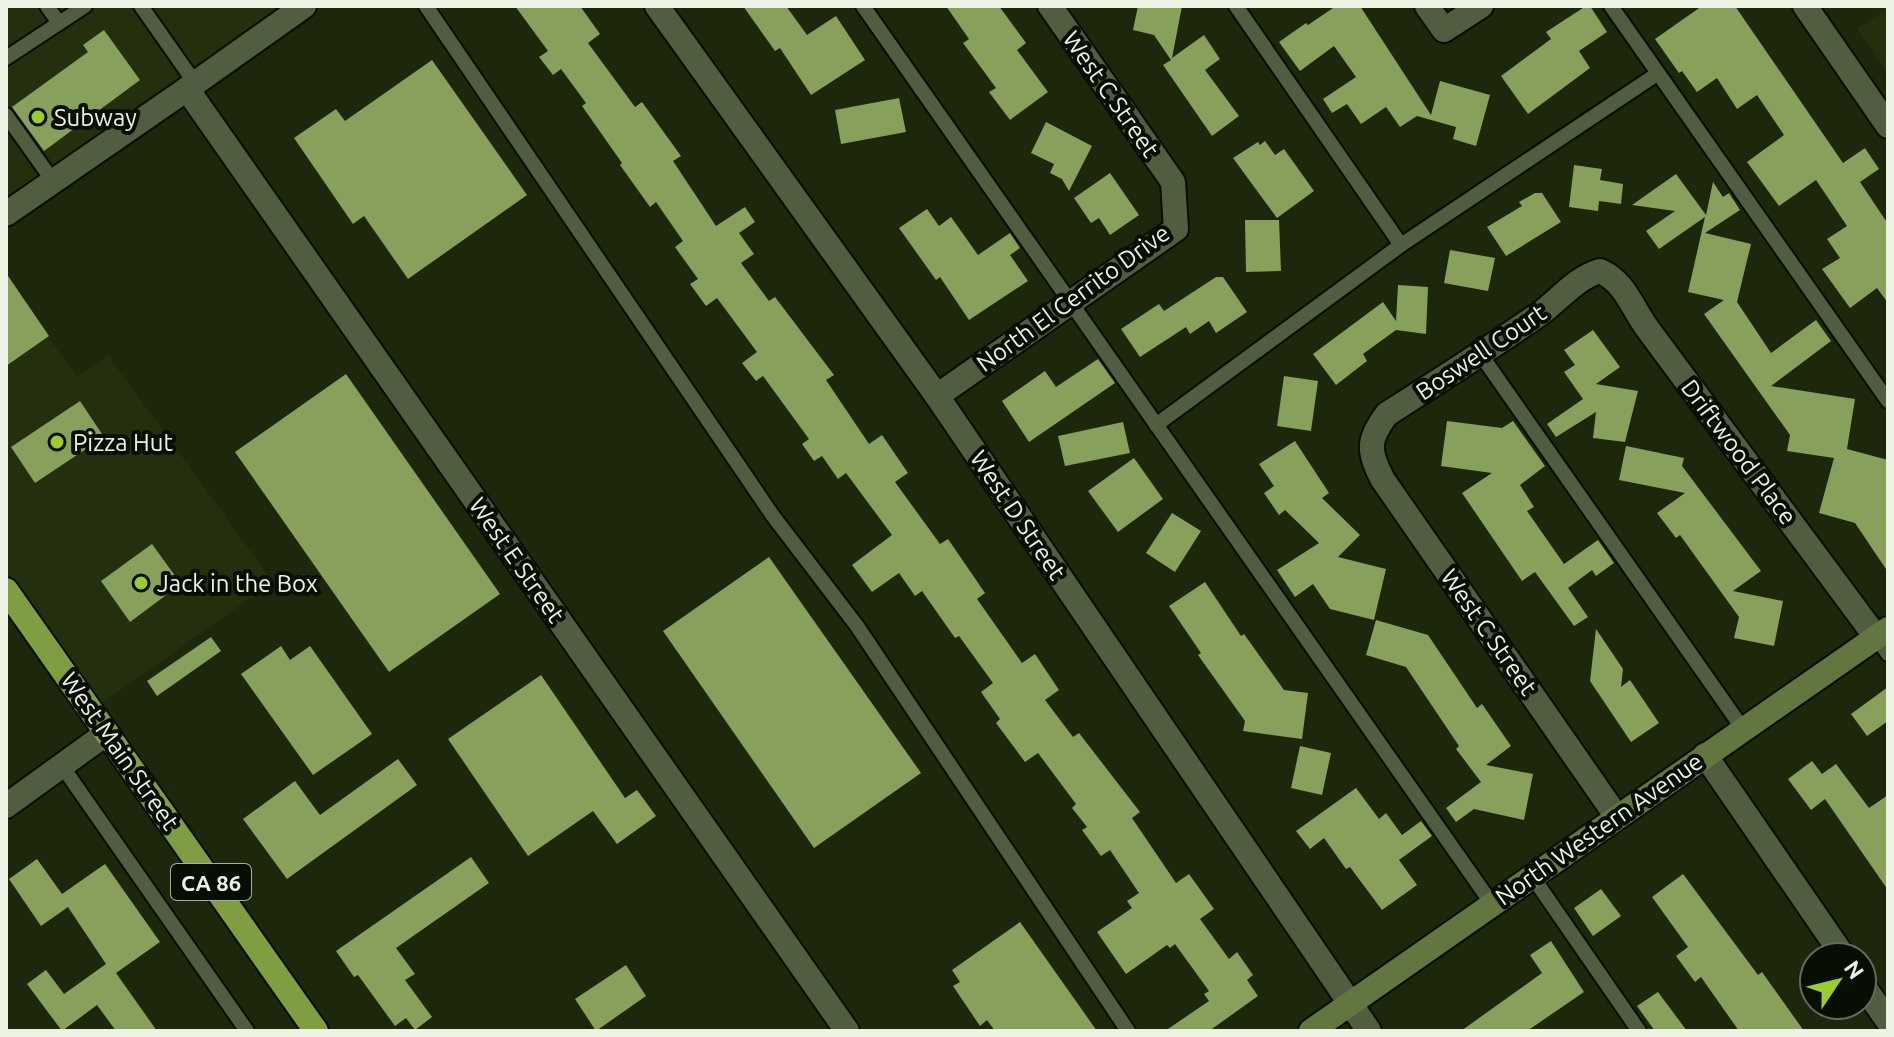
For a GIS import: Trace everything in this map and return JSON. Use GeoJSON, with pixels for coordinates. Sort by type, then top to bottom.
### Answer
{"type":"FeatureCollection","features":[{"type":"Feature","properties":{"kind":"highway","name":"West Main Street"},"geometry":{"type":"LineString","coordinates":[[6,590],[316,1031]]}},
{"type":"Feature","properties":{"kind":"main road","name":"North Western Avenue"},"geometry":{"type":"LineString","coordinates":[[1311,1031],[1743,729],[1884,640]]}},
{"type":"Feature","properties":{"kind":"street"},"geometry":{"type":"LineString","coordinates":[[6,214],[304,6]]}},
{"type":"Feature","properties":{"kind":"street","name":"West D Street"},"geometry":{"type":"LineString","coordinates":[[657,6],[937,396],[1369,1031]]}},
{"type":"Feature","properties":{"kind":"street","name":"West C Street"},"geometry":{"type":"LineString","coordinates":[[1050,6],[1173,182]]}},
{"type":"Feature","properties":{"kind":"street"},"geometry":{"type":"LineString","coordinates":[[1427,6],[1444,30],[1481,6]]}},
{"type":"Feature","properties":{"kind":"street"},"geometry":{"type":"LineString","coordinates":[[1805,6],[1888,126]]}},
{"type":"Feature","properties":{"kind":"street","name":"West E Street"},"geometry":{"type":"LineString","coordinates":[[191,86],[847,1031]]}},
{"type":"Feature","properties":{"kind":"street","name":"North El Cerrito Drive"},"geometry":{"type":"LineString","coordinates":[[937,396],[1176,229],[1173,182]]}},
{"type":"Feature","properties":{"kind":"street","name":"Boswell Court"},"geometry":{"type":"LineString","coordinates":[[1371,442],[1387,414],[1481,355],[1557,301],[1584,275],[1600,271]]}},
{"type":"Feature","properties":{"kind":"street","name":"Driftwood Place"},"geometry":{"type":"LineString","coordinates":[[1600,271],[1614,277],[1626,291],[1631,306],[1647,328],[1884,640]]}},
{"type":"Feature","properties":{"kind":"street","name":"West C Street"},"geometry":{"type":"LineString","coordinates":[[1371,442],[1373,461],[1383,480],[1617,817]]}},
{"type":"Feature","properties":{"kind":"street"},"geometry":{"type":"LineString","coordinates":[[6,806],[107,733]]}},
{"type":"Feature","properties":{"kind":"street"},"geometry":{"type":"LineString","coordinates":[[1705,755],[1833,941]]}},
{"type":"Feature","properties":{"kind":"lane"},"geometry":{"type":"LineString","coordinates":[[47,6],[59,23]]}},
{"type":"Feature","properties":{"kind":"lane"},"geometry":{"type":"LineString","coordinates":[[6,58],[85,6]]}},
{"type":"Feature","properties":{"kind":"lane"},"geometry":{"type":"LineString","coordinates":[[141,6],[191,86]]}},
{"type":"Feature","properties":{"kind":"lane"},"geometry":{"type":"LineString","coordinates":[[426,6],[773,516],[857,626],[1128,1031]]}},
{"type":"Feature","properties":{"kind":"lane"},"geometry":{"type":"LineString","coordinates":[[863,6],[1492,904]]}},
{"type":"Feature","properties":{"kind":"lane"},"geometry":{"type":"LineString","coordinates":[[1236,6],[1401,245]]}},
{"type":"Feature","properties":{"kind":"lane"},"geometry":{"type":"LineString","coordinates":[[1611,6],[1888,401]]}},
{"type":"Feature","properties":{"kind":"lane"},"geometry":{"type":"LineString","coordinates":[[1156,425],[1401,245],[1657,74]]}},
{"type":"Feature","properties":{"kind":"lane"},"geometry":{"type":"LineString","coordinates":[[6,115],[53,181]]}},
{"type":"Feature","properties":{"kind":"lane"},"geometry":{"type":"LineString","coordinates":[[1481,355],[1743,729]]}},
{"type":"Feature","properties":{"kind":"lane"},"geometry":{"type":"LineString","coordinates":[[62,766],[247,1031]]}},
{"type":"Feature","properties":{"kind":"lane"},"geometry":{"type":"LineString","coordinates":[[1532,876],[1639,1031]]}},
{"type":"Feature","properties":{"kind":"shaded area"},"geometry":{"type":"Polygon","coordinates":[[[6,6],[303,6],[6,213],[6,6]]]}},
{"type":"Feature","properties":{"kind":"shaded area"},"geometry":{"type":"Polygon","coordinates":[[[1888,8],[1888,74],[1857,29],[1888,8]]]}},
{"type":"Feature","properties":{"kind":"shaded area"},"geometry":{"type":"Polygon","coordinates":[[[6,282],[78,377],[108,355],[273,582],[91,711],[6,591],[6,282]]]}},
{"type":"Feature","properties":{"kind":"building"},"geometry":{"type":"Polygon","coordinates":[[[515,6],[580,6],[600,34],[588,43],[635,107],[642,102],[681,156],[673,161],[716,226],[745,207],[755,222],[739,233],[754,254],[741,263],[769,301],[775,297],[834,375],[826,380],[869,444],[882,435],[908,473],[895,482],[940,544],[948,539],[985,593],[977,599],[1022,663],[1035,654],[1059,690],[1045,700],[1073,737],[1079,733],[1140,812],[1132,818],[1176,883],[1189,874],[1214,909],[1200,919],[1229,959],[1237,952],[1253,975],[1247,980],[1258,996],[1209,1031],[1165,1031],[1209,1001],[1204,994],[1209,991],[1175,944],[1170,948],[1167,945],[1126,974],[1097,932],[1132,908],[1127,901],[1139,893],[1110,850],[1101,856],[1082,830],[1087,827],[1072,808],[1076,804],[1038,753],[1025,762],[996,723],[1000,719],[981,692],[993,683],[959,636],[955,638],[922,591],[915,596],[899,573],[872,592],[852,565],[892,535],[846,473],[838,479],[822,456],[814,461],[802,444],[809,439],[763,376],[756,381],[742,363],[757,352],[717,298],[706,306],[690,284],[698,279],[675,247],[683,241],[656,202],[650,207],[620,165],[622,163],[582,106],[586,103],[561,69],[553,75],[539,57],[548,51],[515,6]]]}},
{"type":"Feature","properties":{"kind":"building"},"geometry":{"type":"Polygon","coordinates":[[[743,6],[786,6],[807,35],[836,16],[865,60],[811,95],[780,48],[775,51],[743,6]]]}},
{"type":"Feature","properties":{"kind":"building"},"geometry":{"type":"Polygon","coordinates":[[[946,6],[999,6],[1026,43],[1017,50],[1048,92],[1010,120],[989,92],[996,88],[963,43],[969,39],[946,6]]]}},
{"type":"Feature","properties":{"kind":"building"},"geometry":{"type":"Polygon","coordinates":[[[1138,6],[1182,6],[1172,58],[1204,35],[1220,59],[1205,70],[1239,116],[1212,136],[1163,65],[1171,60],[1154,35],[1133,30],[1138,6]]]}},
{"type":"Feature","properties":{"kind":"building"},"geometry":{"type":"Polygon","coordinates":[[[1336,6],[1360,6],[1431,115],[1440,81],[1490,95],[1476,146],[1453,139],[1456,127],[1417,116],[1400,127],[1386,107],[1361,124],[1347,104],[1332,113],[1323,99],[1356,77],[1334,46],[1300,71],[1279,42],[1336,6]]]}},
{"type":"Feature","properties":{"kind":"building"},"geometry":{"type":"Polygon","coordinates":[[[1590,6],[1607,32],[1579,51],[1590,68],[1528,114],[1501,76],[1551,39],[1546,32],[1590,6]]]}},
{"type":"Feature","properties":{"kind":"building"},"geometry":{"type":"Polygon","coordinates":[[[1702,6],[1735,6],[1843,163],[1865,148],[1879,169],[1860,182],[1888,224],[1888,303],[1877,288],[1850,308],[1822,269],[1840,258],[1827,239],[1847,226],[1816,180],[1779,206],[1747,162],[1784,135],[1757,95],[1737,109],[1717,78],[1697,92],[1655,39],[1702,6]]]}},
{"type":"Feature","properties":{"kind":"building"},"geometry":{"type":"Polygon","coordinates":[[[104,30],[140,80],[44,151],[12,107],[88,52],[83,45],[104,30]]]}},
{"type":"Feature","properties":{"kind":"building"},"geometry":{"type":"Polygon","coordinates":[[[432,60],[527,195],[408,279],[364,216],[353,224],[294,138],[336,109],[345,121],[432,60]]]}},
{"type":"Feature","properties":{"kind":"building"},"geometry":{"type":"Polygon","coordinates":[[[899,98],[906,132],[841,144],[835,110],[899,98]]]}},
{"type":"Feature","properties":{"kind":"building"},"geometry":{"type":"Polygon","coordinates":[[[1046,122],[1092,146],[1069,191],[1062,179],[1050,173],[1054,164],[1031,153],[1046,122]]]}},
{"type":"Feature","properties":{"kind":"building"},"geometry":{"type":"Polygon","coordinates":[[[1265,141],[1275,155],[1284,149],[1314,191],[1277,218],[1233,158],[1258,142],[1260,145],[1265,141]]]}},
{"type":"Feature","properties":{"kind":"building"},"geometry":{"type":"Polygon","coordinates":[[[1574,165],[1602,169],[1600,180],[1623,184],[1621,204],[1599,201],[1598,211],[1569,207],[1574,165]]]}},
{"type":"Feature","properties":{"kind":"building"},"geometry":{"type":"Polygon","coordinates":[[[1110,173],[1139,215],[1110,235],[1099,218],[1091,223],[1074,198],[1110,173]]]}},
{"type":"Feature","properties":{"kind":"building"},"geometry":{"type":"Polygon","coordinates":[[[1676,174],[1706,215],[1713,182],[1723,197],[1729,193],[1740,210],[1705,233],[1751,244],[1737,302],[1771,353],[1816,320],[1831,341],[1771,386],[1855,399],[1847,449],[1888,460],[1888,572],[1855,523],[1819,513],[1834,458],[1787,451],[1790,435],[1704,314],[1724,300],[1688,292],[1705,217],[1659,249],[1646,231],[1675,211],[1632,205],[1676,174]]]}},
{"type":"Feature","properties":{"kind":"building"},"geometry":{"type":"Polygon","coordinates":[[[1535,193],[1542,193],[1561,222],[1506,256],[1487,227],[1522,206],[1519,202],[1535,193]]]}},
{"type":"Feature","properties":{"kind":"building"},"geometry":{"type":"Polygon","coordinates":[[[927,209],[939,226],[951,217],[978,255],[1010,233],[1020,248],[1010,255],[1028,281],[969,320],[940,277],[936,280],[899,228],[927,209]]]}},
{"type":"Feature","properties":{"kind":"building"},"geometry":{"type":"Polygon","coordinates":[[[1245,220],[1279,220],[1281,271],[1246,272],[1245,220]]]}},
{"type":"Feature","properties":{"kind":"building"},"geometry":{"type":"Polygon","coordinates":[[[1450,250],[1495,258],[1488,291],[1444,283],[1450,250]]]}},
{"type":"Feature","properties":{"kind":"building"},"geometry":{"type":"Polygon","coordinates":[[[6,273],[49,336],[6,366],[6,273]]]}},
{"type":"Feature","properties":{"kind":"building"},"geometry":{"type":"Polygon","coordinates":[[[1216,277],[1223,277],[1247,312],[1216,333],[1209,321],[1190,334],[1186,327],[1140,357],[1121,329],[1159,304],[1164,311],[1216,277]]]}},
{"type":"Feature","properties":{"kind":"building"},"geometry":{"type":"Polygon","coordinates":[[[1398,285],[1428,287],[1426,334],[1396,330],[1363,354],[1367,361],[1336,385],[1313,354],[1383,302],[1396,321],[1398,285]]]}},
{"type":"Feature","properties":{"kind":"building"},"geometry":{"type":"Polygon","coordinates":[[[1593,330],[1620,367],[1596,384],[1638,391],[1625,442],[1593,438],[1596,412],[1556,437],[1547,424],[1583,399],[1564,372],[1575,365],[1564,350],[1593,330]]]}},
{"type":"Feature","properties":{"kind":"building"},"geometry":{"type":"Polygon","coordinates":[[[1098,359],[1115,383],[1029,442],[1002,401],[1045,371],[1056,387],[1098,359]]]}},
{"type":"Feature","properties":{"kind":"building"},"geometry":{"type":"Polygon","coordinates":[[[346,374],[500,594],[389,672],[235,452],[346,374]]]}},
{"type":"Feature","properties":{"kind":"building"},"geometry":{"type":"Polygon","coordinates":[[[1284,376],[1318,381],[1311,431],[1277,426],[1284,376]]]}},
{"type":"Feature","properties":{"kind":"building","name":"Pizza Hut"},"geometry":{"type":"Polygon","coordinates":[[[80,401],[104,437],[35,483],[11,447],[80,401]]]}},
{"type":"Feature","properties":{"kind":"building"},"geometry":{"type":"Polygon","coordinates":[[[1447,421],[1502,428],[1513,421],[1545,466],[1520,485],[1534,507],[1527,511],[1564,564],[1598,540],[1614,563],[1596,576],[1592,570],[1568,588],[1588,617],[1574,626],[1535,572],[1522,581],[1462,493],[1492,473],[1441,466],[1447,421]]]}},
{"type":"Feature","properties":{"kind":"building"},"geometry":{"type":"Polygon","coordinates":[[[1123,422],[1130,453],[1065,466],[1058,436],[1123,422]]]}},
{"type":"Feature","properties":{"kind":"building"},"geometry":{"type":"Polygon","coordinates":[[[1295,441],[1329,493],[1322,498],[1360,535],[1338,557],[1386,569],[1374,620],[1330,609],[1313,584],[1295,597],[1277,570],[1319,543],[1285,510],[1279,515],[1264,493],[1274,486],[1259,464],[1295,441]]]}},
{"type":"Feature","properties":{"kind":"building"},"geometry":{"type":"Polygon","coordinates":[[[1626,446],[1684,458],[1682,466],[1761,571],[1733,591],[1783,601],[1774,646],[1734,638],[1739,617],[1680,535],[1676,538],[1657,513],[1685,493],[1619,480],[1626,446]]]}},
{"type":"Feature","properties":{"kind":"building"},"geometry":{"type":"Polygon","coordinates":[[[1134,458],[1163,499],[1118,532],[1088,491],[1134,458]]]}},
{"type":"Feature","properties":{"kind":"building"},"geometry":{"type":"Polygon","coordinates":[[[1172,513],[1201,531],[1175,572],[1146,553],[1172,513]]]}},
{"type":"Feature","properties":{"kind":"building","name":"Jack in the Box"},"geometry":{"type":"Polygon","coordinates":[[[152,544],[181,584],[130,622],[101,581],[152,544]]]}},
{"type":"Feature","properties":{"kind":"building"},"geometry":{"type":"Polygon","coordinates":[[[769,557],[921,773],[814,848],[663,631],[769,557]]]}},
{"type":"Feature","properties":{"kind":"building"},"geometry":{"type":"Polygon","coordinates":[[[1205,582],[1241,636],[1244,634],[1284,690],[1308,693],[1302,739],[1243,731],[1245,721],[1198,655],[1201,653],[1169,606],[1205,582]]]}},
{"type":"Feature","properties":{"kind":"building"},"geometry":{"type":"Polygon","coordinates":[[[1376,620],[1428,635],[1477,708],[1482,704],[1511,746],[1486,765],[1533,774],[1524,820],[1474,809],[1456,822],[1446,808],[1481,782],[1456,749],[1459,746],[1406,667],[1366,655],[1376,620]]]}},
{"type":"Feature","properties":{"kind":"building"},"geometry":{"type":"Polygon","coordinates":[[[1596,629],[1623,669],[1621,687],[1630,680],[1659,723],[1631,742],[1590,681],[1596,629]]]}},
{"type":"Feature","properties":{"kind":"building"},"geometry":{"type":"Polygon","coordinates":[[[211,637],[221,651],[157,696],[147,681],[211,637]]]}},
{"type":"Feature","properties":{"kind":"building"},"geometry":{"type":"Polygon","coordinates":[[[281,646],[290,660],[310,646],[372,734],[313,775],[241,674],[281,646]]]}},
{"type":"Feature","properties":{"kind":"building"},"geometry":{"type":"Polygon","coordinates":[[[541,675],[625,798],[637,790],[656,816],[617,844],[593,811],[528,856],[448,739],[541,675]]]}},
{"type":"Feature","properties":{"kind":"building"},"geometry":{"type":"Polygon","coordinates":[[[1888,687],[1888,721],[1867,736],[1851,714],[1888,687]]]}},
{"type":"Feature","properties":{"kind":"building"},"geometry":{"type":"Polygon","coordinates":[[[1300,746],[1331,753],[1322,795],[1291,788],[1300,746]]]}},
{"type":"Feature","properties":{"kind":"building"},"geometry":{"type":"Polygon","coordinates":[[[398,759],[417,785],[287,879],[243,819],[295,781],[320,815],[398,759]]]}},
{"type":"Feature","properties":{"kind":"building"},"geometry":{"type":"Polygon","coordinates":[[[1812,761],[1822,774],[1836,764],[1869,808],[1888,795],[1888,890],[1825,799],[1811,810],[1788,779],[1812,761]]]}},
{"type":"Feature","properties":{"kind":"building"},"geometry":{"type":"Polygon","coordinates":[[[1356,788],[1379,819],[1386,813],[1402,835],[1421,821],[1432,836],[1399,860],[1417,885],[1382,910],[1324,838],[1310,849],[1296,831],[1356,788]]]}},
{"type":"Feature","properties":{"kind":"building"},"geometry":{"type":"Polygon","coordinates":[[[471,857],[489,883],[396,948],[415,974],[405,980],[432,1017],[415,1030],[406,1018],[395,1026],[358,975],[354,977],[336,951],[471,857]]]}},
{"type":"Feature","properties":{"kind":"building"},"geometry":{"type":"Polygon","coordinates":[[[37,859],[62,894],[105,864],[160,942],[116,973],[157,1031],[116,1031],[97,1005],[62,1031],[27,984],[46,970],[64,994],[106,964],[68,907],[41,926],[9,879],[37,859]]]}},
{"type":"Feature","properties":{"kind":"building"},"geometry":{"type":"Polygon","coordinates":[[[1683,874],[1758,975],[1762,972],[1804,1031],[1739,1031],[1701,977],[1695,982],[1676,956],[1688,947],[1652,897],[1683,874]]]}},
{"type":"Feature","properties":{"kind":"building"},"geometry":{"type":"Polygon","coordinates":[[[1601,889],[1621,916],[1593,936],[1574,908],[1601,889]]]}},
{"type":"Feature","properties":{"kind":"building"},"geometry":{"type":"Polygon","coordinates":[[[1020,922],[1097,1031],[995,1031],[987,1020],[980,1026],[953,986],[960,982],[952,970],[1020,922]]]}},
{"type":"Feature","properties":{"kind":"building"},"geometry":{"type":"Polygon","coordinates":[[[1551,941],[1584,992],[1527,1031],[1461,1031],[1542,973],[1530,955],[1551,941]]]}},
{"type":"Feature","properties":{"kind":"building"},"geometry":{"type":"Polygon","coordinates":[[[626,965],[646,996],[596,1031],[575,999],[626,965]]]}},
{"type":"Feature","properties":{"kind":"building"},"geometry":{"type":"Polygon","coordinates":[[[1658,992],[1687,1031],[1655,1031],[1637,1006],[1658,992]]]}},
{"type":"Feature","properties":{"kind":"place","name":"Subway"},"geometry":{"type":"Point","coordinates":[38,117]}},
{"type":"Feature","properties":{"kind":"place","name":"Pizza Hut"},"geometry":{"type":"Point","coordinates":[57,442]}},
{"type":"Feature","properties":{"kind":"place","name":"Jack in the Box"},"geometry":{"type":"Point","coordinates":[141,583]}}]}
